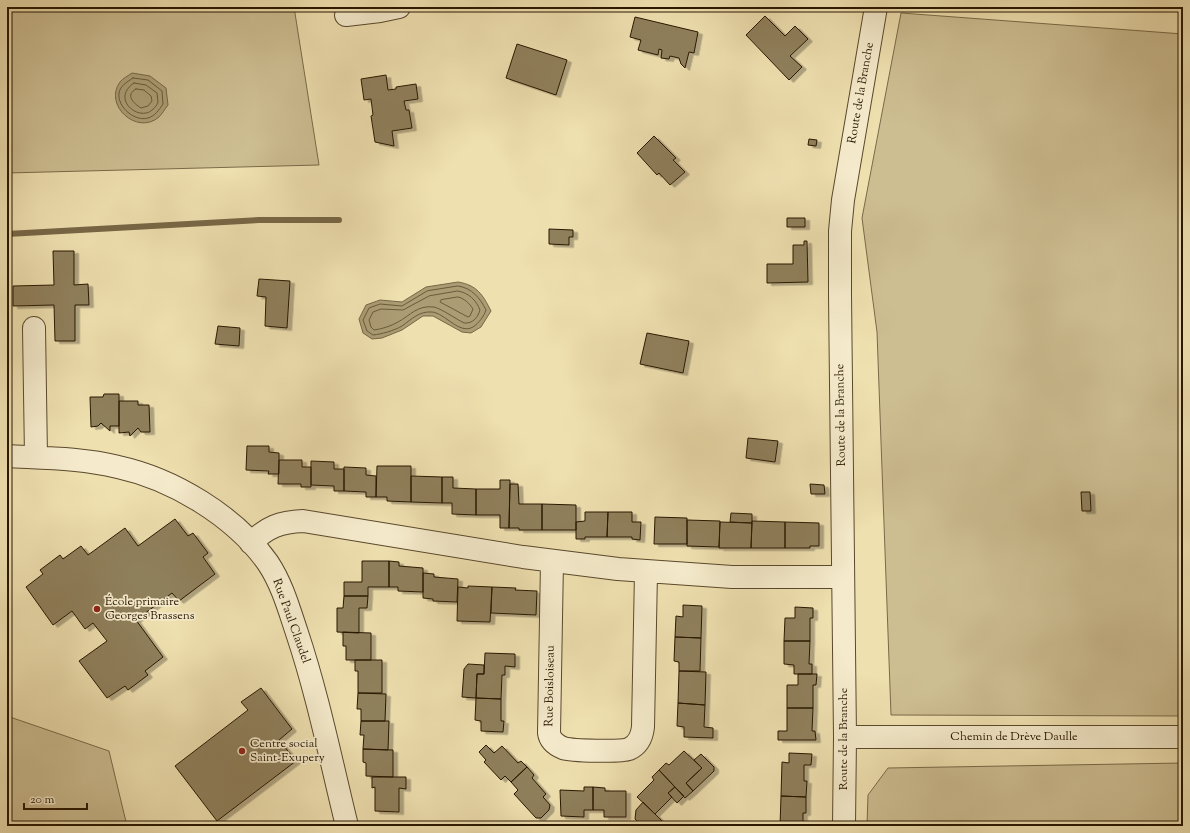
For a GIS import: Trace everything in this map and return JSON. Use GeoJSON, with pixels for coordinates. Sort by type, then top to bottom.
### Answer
{"type":"FeatureCollection","features":[{"type":"Feature","properties":{"kind":"street"},"geometry":{"type":"LineString","coordinates":[[346,15],[399,7]]}},
{"type":"Feature","properties":{"kind":"street","name":"Route de la Branche"},"geometry":{"type":"LineString","coordinates":[[844,826],[845,738],[840,231],[845,184],[876,7]]}},
{"type":"Feature","properties":{"kind":"street"},"geometry":{"type":"LineString","coordinates":[[34,328],[36,457]]}},
{"type":"Feature","properties":{"kind":"street","name":"Rue Paul Claudel"},"geometry":{"type":"LineString","coordinates":[[7,456],[92,462],[146,474],[172,485],[204,504],[227,521],[251,543],[271,569],[280,586],[290,612],[307,664],[347,826]]}},
{"type":"Feature","properties":{"kind":"street"},"geometry":{"type":"LineString","coordinates":[[251,543],[265,530],[274,526],[284,523],[303,521],[552,562],[646,572],[732,577],[843,577]]}},
{"type":"Feature","properties":{"kind":"street","name":"Rue Boisloiseau"},"geometry":{"type":"LineString","coordinates":[[552,562],[549,733],[551,739],[558,745],[571,749],[625,750],[635,746],[642,736],[646,572]]}},
{"type":"Feature","properties":{"kind":"street","name":"Chemin de Drève Daulle"},"geometry":{"type":"LineString","coordinates":[[845,738],[1183,737]]}},
{"type":"Feature","properties":{"kind":"shaded area"},"geometry":{"type":"Polygon","coordinates":[[[7,7],[294,7],[319,165],[7,173],[7,7]]]}},
{"type":"Feature","properties":{"kind":"shaded area"},"geometry":{"type":"Polygon","coordinates":[[[901,13],[1183,34],[1183,716],[891,715],[877,332],[862,218],[901,13]]]}},
{"type":"Feature","properties":{"kind":"shaded area"},"geometry":{"type":"Polygon","coordinates":[[[7,716],[109,751],[127,826],[7,826],[7,716]]]}},
{"type":"Feature","properties":{"kind":"shaded area"},"geometry":{"type":"Polygon","coordinates":[[[1183,763],[1183,826],[867,826],[868,795],[888,768],[1183,763]]]}},
{"type":"Feature","properties":{"kind":"water"},"geometry":{"type":"Polygon","coordinates":[[[132,73],[150,76],[166,88],[168,105],[159,117],[150,122],[141,123],[125,115],[119,108],[116,100],[116,91],[120,82],[132,73]]]}},
{"type":"Feature","properties":{"kind":"water"},"geometry":{"type":"Polygon","coordinates":[[[458,282],[465,283],[475,288],[485,300],[491,311],[481,327],[471,333],[462,332],[433,316],[423,316],[402,330],[382,338],[372,339],[363,333],[359,319],[366,305],[380,300],[402,302],[426,287],[458,282]]]}},
{"type":"Feature","properties":{"kind":"building"},"geometry":{"type":"Polygon","coordinates":[[[765,16],[785,36],[795,26],[808,39],[790,56],[802,67],[789,80],[746,35],[765,16]]]}},
{"type":"Feature","properties":{"kind":"building"},"geometry":{"type":"Polygon","coordinates":[[[635,17],[698,32],[694,53],[689,52],[685,68],[681,64],[679,58],[670,56],[669,59],[661,58],[662,50],[659,49],[658,55],[638,50],[641,40],[630,37],[635,17]]]}},
{"type":"Feature","properties":{"kind":"building"},"geometry":{"type":"Polygon","coordinates":[[[517,44],[567,60],[556,95],[506,78],[517,44]]]}},
{"type":"Feature","properties":{"kind":"building"},"geometry":{"type":"Polygon","coordinates":[[[386,75],[388,90],[396,89],[396,87],[416,84],[418,99],[404,101],[406,110],[409,110],[412,128],[392,131],[394,146],[375,142],[371,116],[373,115],[371,99],[364,100],[361,79],[386,75]]]}},
{"type":"Feature","properties":{"kind":"building"},"geometry":{"type":"Polygon","coordinates":[[[654,136],[676,158],[673,160],[685,172],[670,185],[659,173],[657,175],[637,153],[654,136]]]}},
{"type":"Feature","properties":{"kind":"building"},"geometry":{"type":"Polygon","coordinates":[[[809,139],[817,140],[816,146],[808,145],[809,139]]]}},
{"type":"Feature","properties":{"kind":"building"},"geometry":{"type":"Polygon","coordinates":[[[787,218],[805,218],[805,227],[787,227],[787,218]]]}},
{"type":"Feature","properties":{"kind":"building"},"geometry":{"type":"Polygon","coordinates":[[[549,229],[573,230],[573,237],[569,237],[569,245],[549,244],[549,229]]]}},
{"type":"Feature","properties":{"kind":"building"},"geometry":{"type":"Polygon","coordinates":[[[804,241],[807,241],[808,282],[767,283],[767,264],[793,264],[793,245],[804,245],[804,241]]]}},
{"type":"Feature","properties":{"kind":"building"},"geometry":{"type":"Polygon","coordinates":[[[53,251],[74,251],[74,285],[88,284],[89,305],[75,305],[75,341],[55,341],[54,305],[13,306],[13,286],[54,285],[53,251]]]}},
{"type":"Feature","properties":{"kind":"building"},"geometry":{"type":"Polygon","coordinates":[[[259,279],[290,281],[287,328],[265,326],[266,297],[257,296],[259,279]]]}},
{"type":"Feature","properties":{"kind":"building"},"geometry":{"type":"Polygon","coordinates":[[[218,326],[240,328],[239,346],[215,344],[218,326]]]}},
{"type":"Feature","properties":{"kind":"building"},"geometry":{"type":"Polygon","coordinates":[[[647,333],[689,341],[683,373],[640,364],[647,333]]]}},
{"type":"Feature","properties":{"kind":"building"},"geometry":{"type":"Polygon","coordinates":[[[104,394],[119,394],[119,426],[110,426],[110,431],[101,423],[98,426],[91,427],[90,397],[103,397],[104,394]]]}},
{"type":"Feature","properties":{"kind":"building"},"geometry":{"type":"Polygon","coordinates":[[[119,401],[138,401],[138,405],[149,405],[150,432],[141,432],[138,428],[130,436],[129,432],[119,433],[119,401]]]}},
{"type":"Feature","properties":{"kind":"building"},"geometry":{"type":"Polygon","coordinates":[[[748,438],[778,441],[775,462],[746,458],[748,438]]]}},
{"type":"Feature","properties":{"kind":"building"},"geometry":{"type":"Polygon","coordinates":[[[247,446],[269,446],[269,452],[279,453],[279,474],[268,474],[269,471],[246,470],[247,446]]]}},
{"type":"Feature","properties":{"kind":"building"},"geometry":{"type":"Polygon","coordinates":[[[279,460],[302,460],[302,467],[311,467],[311,487],[301,487],[301,484],[278,484],[279,460]]]}},
{"type":"Feature","properties":{"kind":"building"},"geometry":{"type":"Polygon","coordinates":[[[311,461],[334,462],[334,469],[344,469],[344,491],[334,491],[334,486],[311,485],[311,461]]]}},
{"type":"Feature","properties":{"kind":"building"},"geometry":{"type":"Polygon","coordinates":[[[377,466],[411,466],[411,502],[387,501],[387,497],[376,497],[377,466]]]}},
{"type":"Feature","properties":{"kind":"building"},"geometry":{"type":"Polygon","coordinates":[[[344,467],[366,468],[366,475],[376,476],[376,497],[366,497],[366,492],[344,491],[344,467]]]}},
{"type":"Feature","properties":{"kind":"building"},"geometry":{"type":"Polygon","coordinates":[[[411,476],[442,477],[442,503],[411,502],[411,476]]]}},
{"type":"Feature","properties":{"kind":"building"},"geometry":{"type":"Polygon","coordinates":[[[442,477],[453,477],[453,488],[476,489],[476,515],[452,514],[452,503],[442,503],[442,477]]]}},
{"type":"Feature","properties":{"kind":"building"},"geometry":{"type":"Polygon","coordinates":[[[500,480],[510,480],[509,528],[500,528],[500,515],[476,515],[476,489],[500,489],[500,480]]]}},
{"type":"Feature","properties":{"kind":"building"},"geometry":{"type":"Polygon","coordinates":[[[510,484],[518,484],[519,504],[542,504],[542,530],[519,530],[519,528],[509,528],[510,484]]]}},
{"type":"Feature","properties":{"kind":"building"},"geometry":{"type":"Polygon","coordinates":[[[810,484],[824,485],[825,494],[811,494],[810,484]]]}},
{"type":"Feature","properties":{"kind":"building"},"geometry":{"type":"Polygon","coordinates":[[[1081,492],[1090,492],[1091,511],[1082,511],[1081,492]]]}},
{"type":"Feature","properties":{"kind":"building"},"geometry":{"type":"Polygon","coordinates":[[[542,504],[576,505],[576,530],[542,530],[542,504]]]}},
{"type":"Feature","properties":{"kind":"building"},"geometry":{"type":"Polygon","coordinates":[[[585,512],[608,512],[607,537],[585,537],[585,539],[576,539],[576,522],[585,521],[585,512]]]}},
{"type":"Feature","properties":{"kind":"building"},"geometry":{"type":"Polygon","coordinates":[[[608,512],[632,512],[632,522],[641,522],[640,540],[632,539],[632,537],[607,537],[608,512]]]}},
{"type":"Feature","properties":{"kind":"building"},"geometry":{"type":"Polygon","coordinates":[[[731,513],[752,514],[752,523],[730,522],[731,513]]]}},
{"type":"Feature","properties":{"kind":"building"},"geometry":{"type":"Polygon","coordinates":[[[655,517],[687,518],[687,544],[654,544],[655,517]]]}},
{"type":"Feature","properties":{"kind":"building"},"geometry":{"type":"Polygon","coordinates":[[[175,519],[188,536],[193,533],[208,553],[203,557],[215,574],[179,601],[172,593],[136,620],[163,657],[145,671],[148,675],[128,690],[125,686],[107,698],[79,661],[107,641],[93,623],[85,629],[72,611],[53,625],[26,587],[43,574],[40,570],[60,555],[63,559],[81,546],[88,555],[125,528],[138,546],[175,519]]]}},
{"type":"Feature","properties":{"kind":"building"},"geometry":{"type":"Polygon","coordinates":[[[687,520],[720,521],[719,547],[687,546],[687,520]]]}},
{"type":"Feature","properties":{"kind":"building"},"geometry":{"type":"Polygon","coordinates":[[[752,521],[785,522],[785,548],[751,548],[752,521]]]}},
{"type":"Feature","properties":{"kind":"building"},"geometry":{"type":"Polygon","coordinates":[[[720,522],[752,523],[751,548],[719,548],[720,522]]]}},
{"type":"Feature","properties":{"kind":"building"},"geometry":{"type":"Polygon","coordinates":[[[785,522],[819,523],[819,546],[810,546],[810,548],[785,548],[785,522]]]}},
{"type":"Feature","properties":{"kind":"building"},"geometry":{"type":"Polygon","coordinates":[[[362,561],[389,561],[389,587],[368,587],[368,596],[344,596],[344,582],[362,582],[362,561]]]}},
{"type":"Feature","properties":{"kind":"building"},"geometry":{"type":"Polygon","coordinates":[[[389,561],[399,562],[399,566],[423,568],[423,592],[398,591],[398,587],[389,587],[389,561]]]}},
{"type":"Feature","properties":{"kind":"building"},"geometry":{"type":"Polygon","coordinates":[[[423,573],[434,574],[434,577],[458,579],[457,602],[433,601],[433,599],[423,598],[423,573]]]}},
{"type":"Feature","properties":{"kind":"building"},"geometry":{"type":"Polygon","coordinates":[[[468,586],[492,587],[490,622],[457,621],[458,587],[468,588],[468,586]]]}},
{"type":"Feature","properties":{"kind":"building"},"geometry":{"type":"Polygon","coordinates":[[[492,587],[537,591],[536,615],[491,613],[492,587]]]}},
{"type":"Feature","properties":{"kind":"building"},"geometry":{"type":"Polygon","coordinates":[[[344,596],[368,596],[367,608],[359,608],[359,633],[337,632],[337,608],[343,608],[344,596]]]}},
{"type":"Feature","properties":{"kind":"building"},"geometry":{"type":"Polygon","coordinates":[[[683,605],[702,606],[701,638],[675,637],[676,616],[683,617],[683,605]]]}},
{"type":"Feature","properties":{"kind":"building"},"geometry":{"type":"Polygon","coordinates":[[[795,607],[813,608],[813,618],[810,618],[810,641],[784,641],[785,618],[795,618],[795,607]]]}},
{"type":"Feature","properties":{"kind":"building"},"geometry":{"type":"Polygon","coordinates":[[[343,632],[371,633],[371,660],[346,660],[346,646],[343,646],[343,632]]]}},
{"type":"Feature","properties":{"kind":"building"},"geometry":{"type":"Polygon","coordinates":[[[675,637],[701,638],[700,671],[679,671],[679,662],[674,661],[675,637]]]}},
{"type":"Feature","properties":{"kind":"building"},"geometry":{"type":"Polygon","coordinates":[[[784,641],[810,641],[809,664],[812,664],[812,674],[794,674],[794,665],[784,664],[784,641]]]}},
{"type":"Feature","properties":{"kind":"building"},"geometry":{"type":"Polygon","coordinates":[[[485,653],[515,654],[515,667],[505,666],[505,675],[502,675],[501,699],[476,698],[477,674],[484,674],[485,653]]]}},
{"type":"Feature","properties":{"kind":"building"},"geometry":{"type":"Polygon","coordinates":[[[355,660],[382,660],[382,693],[358,693],[358,671],[355,671],[355,660]]]}},
{"type":"Feature","properties":{"kind":"building"},"geometry":{"type":"Polygon","coordinates":[[[468,664],[484,665],[484,674],[477,674],[476,698],[462,697],[464,669],[468,664]]]}},
{"type":"Feature","properties":{"kind":"building"},"geometry":{"type":"Polygon","coordinates":[[[679,671],[706,672],[705,705],[678,703],[679,671]]]}},
{"type":"Feature","properties":{"kind":"building"},"geometry":{"type":"Polygon","coordinates":[[[798,674],[817,674],[816,685],[813,685],[813,708],[787,708],[787,685],[798,685],[798,674]]]}},
{"type":"Feature","properties":{"kind":"building","name":"Centre social Saint-Exupery"},"geometry":{"type":"Polygon","coordinates":[[[261,688],[292,729],[279,740],[296,761],[217,821],[175,766],[248,710],[241,702],[261,688]]]}},
{"type":"Feature","properties":{"kind":"building"},"geometry":{"type":"Polygon","coordinates":[[[358,693],[386,694],[385,721],[361,721],[361,709],[357,709],[358,693]]]}},
{"type":"Feature","properties":{"kind":"building"},"geometry":{"type":"Polygon","coordinates":[[[476,698],[501,699],[501,721],[504,721],[503,732],[481,731],[481,721],[475,720],[476,698]]]}},
{"type":"Feature","properties":{"kind":"building"},"geometry":{"type":"Polygon","coordinates":[[[678,703],[705,705],[704,727],[713,728],[713,738],[684,737],[684,727],[677,726],[678,703]]]}},
{"type":"Feature","properties":{"kind":"building"},"geometry":{"type":"Polygon","coordinates":[[[787,708],[813,708],[812,731],[815,731],[816,740],[778,740],[778,731],[787,731],[787,708]]]}},
{"type":"Feature","properties":{"kind":"building"},"geometry":{"type":"Polygon","coordinates":[[[361,721],[389,721],[388,750],[363,749],[364,735],[360,735],[361,721]]]}},
{"type":"Feature","properties":{"kind":"building"},"geometry":{"type":"Polygon","coordinates":[[[486,745],[494,753],[502,746],[518,763],[521,761],[527,767],[511,782],[505,776],[501,780],[484,762],[486,760],[479,752],[486,745]]]}},
{"type":"Feature","properties":{"kind":"building"},"geometry":{"type":"Polygon","coordinates":[[[363,749],[393,750],[393,777],[366,776],[366,763],[363,762],[363,749]]]}},
{"type":"Feature","properties":{"kind":"building"},"geometry":{"type":"Polygon","coordinates":[[[684,751],[702,768],[686,783],[693,791],[685,798],[659,770],[666,763],[669,765],[684,751]]]}},
{"type":"Feature","properties":{"kind":"building"},"geometry":{"type":"Polygon","coordinates":[[[789,753],[812,754],[811,765],[804,765],[804,781],[807,781],[806,797],[781,796],[782,762],[789,763],[789,753]]]}},
{"type":"Feature","properties":{"kind":"building"},"geometry":{"type":"Polygon","coordinates":[[[701,754],[714,767],[714,771],[693,791],[686,783],[702,768],[694,760],[701,754]]]}},
{"type":"Feature","properties":{"kind":"building"},"geometry":{"type":"Polygon","coordinates":[[[527,767],[534,775],[532,778],[546,794],[543,797],[550,805],[549,810],[541,818],[536,818],[514,794],[518,790],[511,782],[527,767]]]}},
{"type":"Feature","properties":{"kind":"building"},"geometry":{"type":"Polygon","coordinates":[[[659,770],[675,787],[668,793],[672,797],[655,814],[637,797],[654,780],[652,777],[659,770]]]}},
{"type":"Feature","properties":{"kind":"building"},"geometry":{"type":"Polygon","coordinates":[[[372,777],[406,777],[406,789],[399,788],[399,812],[375,811],[375,787],[372,788],[372,777]]]}},
{"type":"Feature","properties":{"kind":"building"},"geometry":{"type":"Polygon","coordinates":[[[584,787],[593,787],[593,810],[584,810],[584,817],[561,816],[560,790],[584,791],[584,787]]]}},
{"type":"Feature","properties":{"kind":"building"},"geometry":{"type":"Polygon","coordinates":[[[593,787],[605,788],[605,791],[626,791],[626,817],[604,817],[604,810],[593,810],[593,787]]]}},
{"type":"Feature","properties":{"kind":"building"},"geometry":{"type":"Polygon","coordinates":[[[675,787],[684,796],[677,803],[668,793],[675,787]]]}},
{"type":"Feature","properties":{"kind":"building"},"geometry":{"type":"Polygon","coordinates":[[[781,796],[806,797],[806,813],[803,813],[803,826],[780,826],[781,796]]]}},
{"type":"Feature","properties":{"kind":"building"},"geometry":{"type":"Polygon","coordinates":[[[643,802],[663,822],[660,826],[642,826],[635,819],[636,810],[643,802]]]}},
{"type":"Feature","properties":{"kind":"waterway"},"geometry":{"type":"LineString","coordinates":[[7,234],[259,220],[339,220]]}},
{"type":"Feature","properties":{"kind":"place","name":"École primaire Georges Brassens"},"geometry":{"type":"Point","coordinates":[97,609]}},
{"type":"Feature","properties":{"kind":"place","name":"Centre social Saint-Exupery"},"geometry":{"type":"Point","coordinates":[242,751]}}]}
